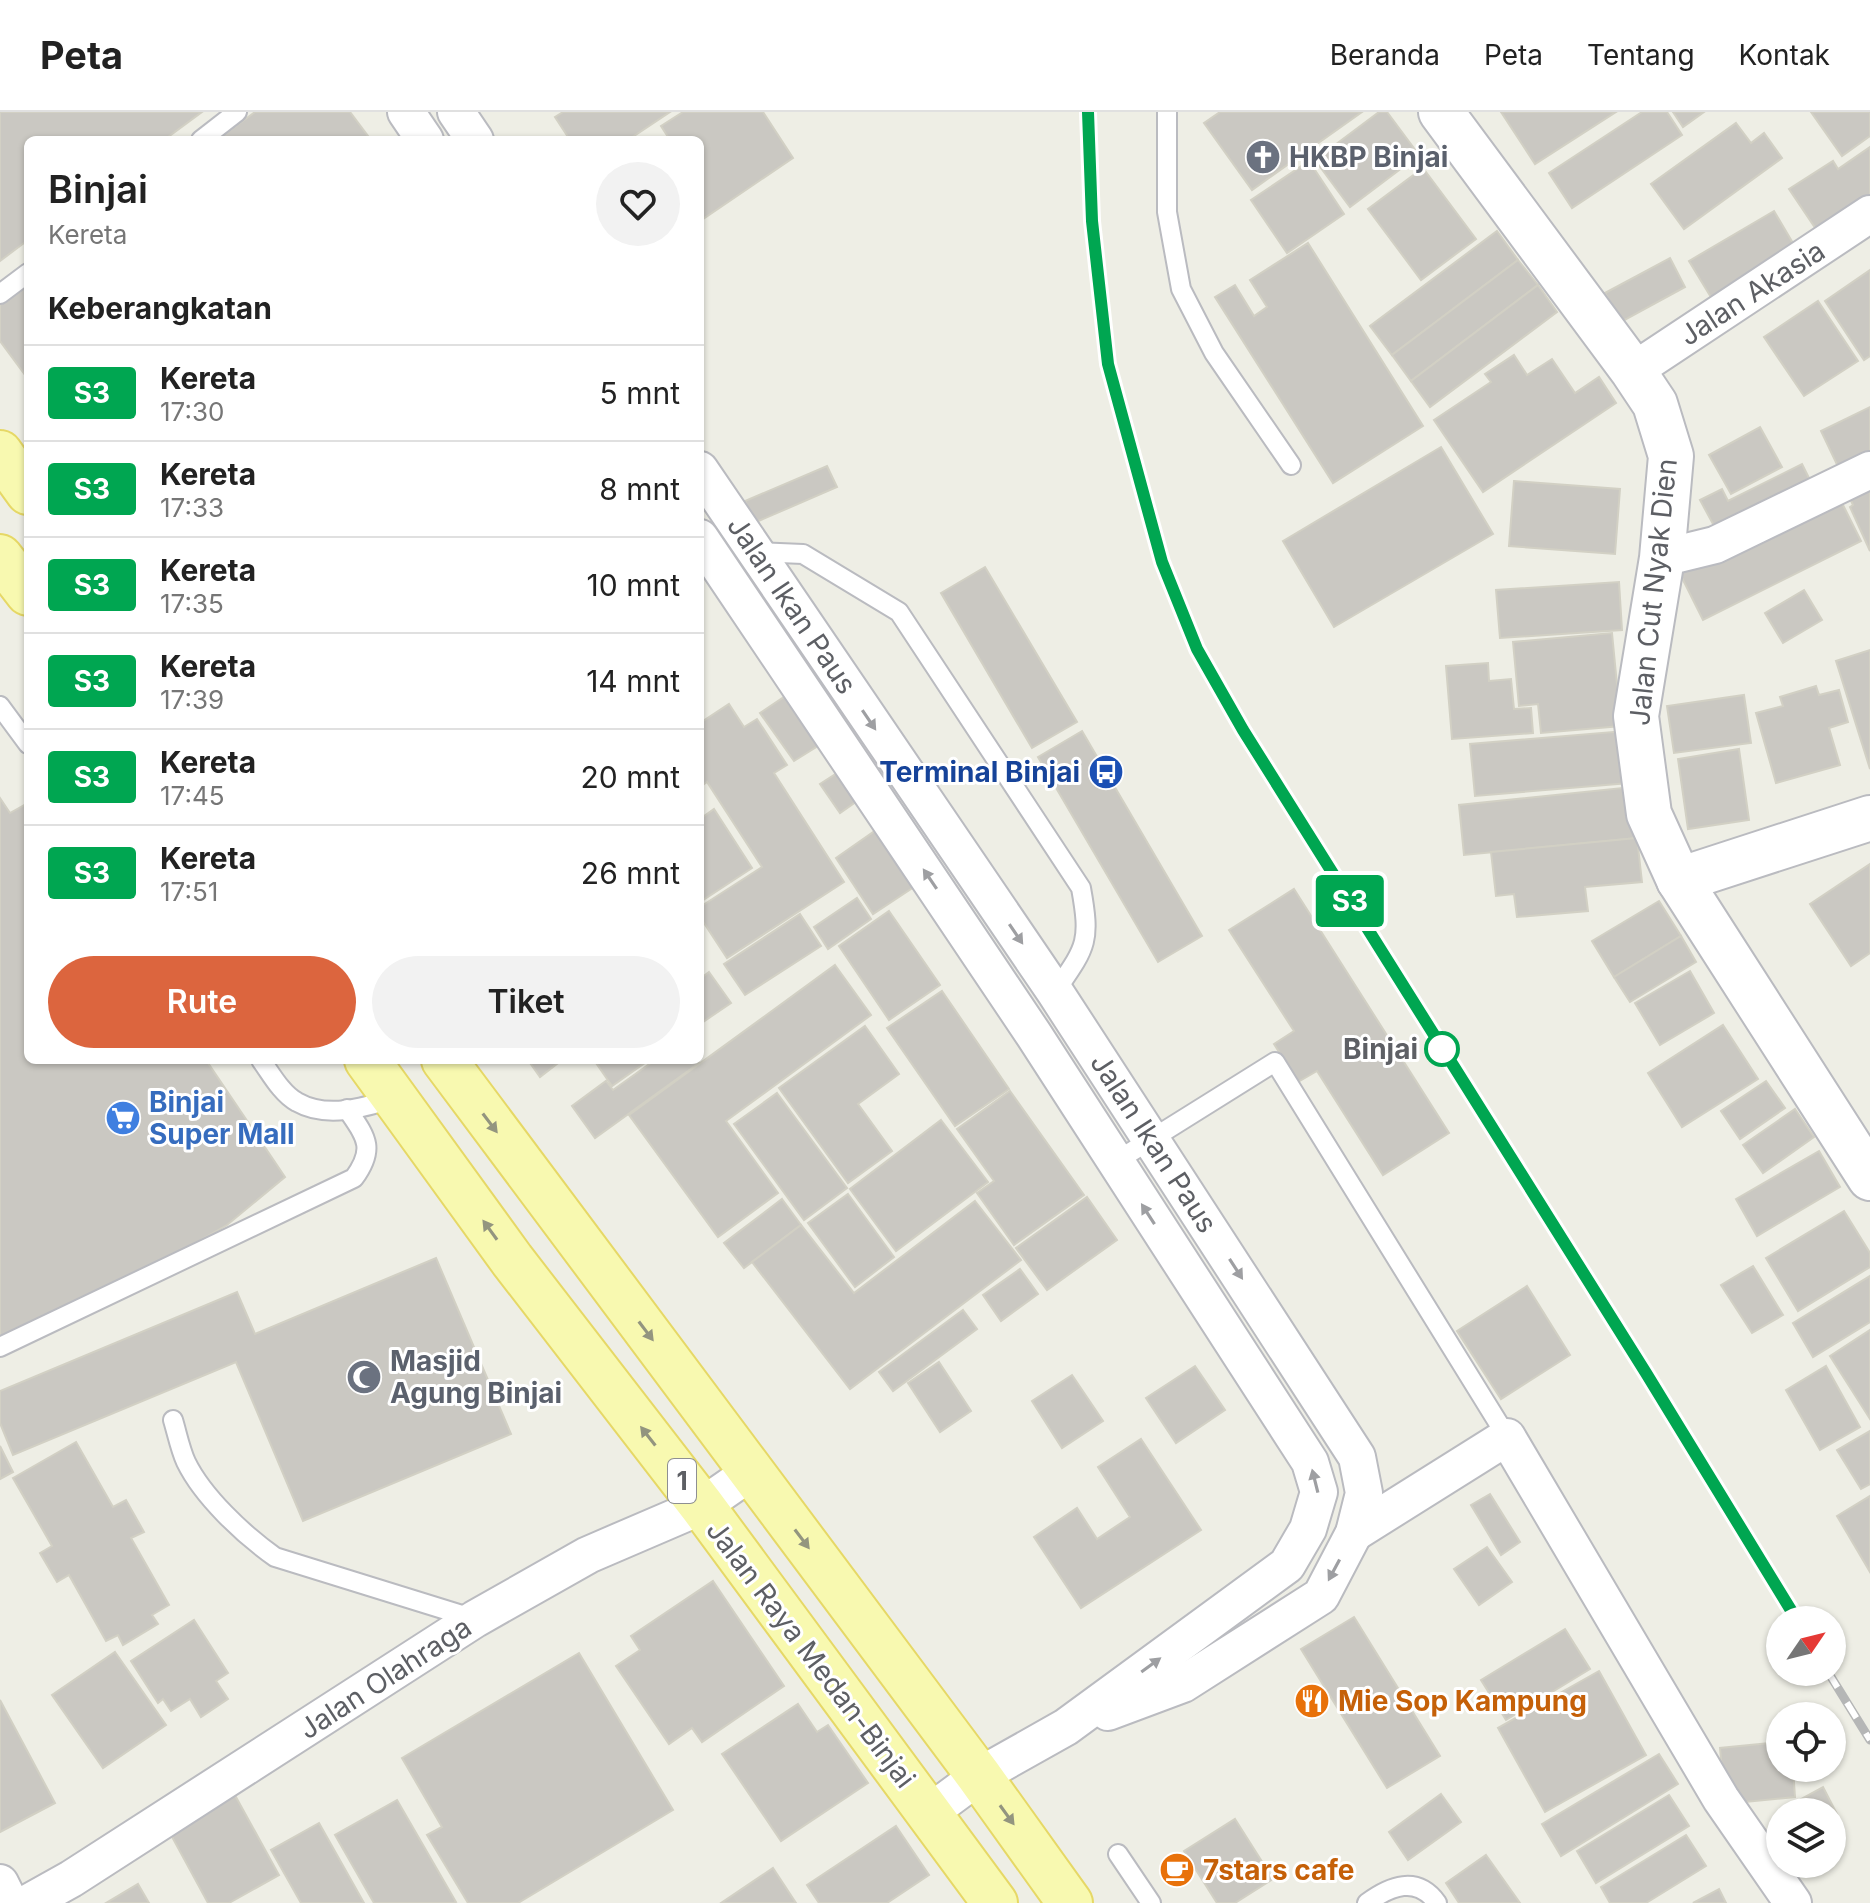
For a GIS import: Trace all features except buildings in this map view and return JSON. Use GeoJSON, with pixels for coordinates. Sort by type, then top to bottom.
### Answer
{"type":"FeatureCollection","features":[{"type":"Feature","properties":{"kind":"main road"},"geometry":{"type":"LineString","coordinates":[[0,453],[24,486]]}},
{"type":"Feature","properties":{"kind":"main road","name":"Jalan Raya Medan-Binjai"},"geometry":{"type":"LineString","coordinates":[[370,1064],[512,1260],[702,1506],[995,1903]]}},
{"type":"Feature","properties":{"kind":"main road","name":"1"},"geometry":{"type":"LineString","coordinates":[[447,1064],[979,1776],[1070,1903]]}},
{"type":"Feature","properties":{"kind":"street"},"geometry":{"type":"LineString","coordinates":[[406,112],[422,136]]}},
{"type":"Feature","properties":{"kind":"street"},"geometry":{"type":"LineString","coordinates":[[456,112],[472,136]]}},
{"type":"Feature","properties":{"kind":"street","name":"Jalan Cut Nyak Dien"},"geometry":{"type":"LineString","coordinates":[[1441,112],[1655,404],[1671,456],[1662,558],[1636,716],[1649,814],[1679,880],[1870,1178]]}},
{"type":"Feature","properties":{"kind":"street","name":"Jalan Akasia"},"geometry":{"type":"LineString","coordinates":[[1633,371],[1870,214]]}},
{"type":"Feature","properties":{"kind":"street"},"geometry":{"type":"LineString","coordinates":[[1662,558],[1715,545],[1870,470]]}},
{"type":"Feature","properties":{"kind":"street","name":"Jalan Ikan Paus"},"geometry":{"type":"LineString","coordinates":[[704,476],[1055,992],[1357,1457],[1364,1493],[1354,1533],[1321,1596],[1183,1684],[1066,1727]]}},
{"type":"Feature","properties":{"kind":"street","name":"Jalan Ikan Paus"},"geometry":{"type":"LineString","coordinates":[[704,544],[1034,1035],[1310,1462],[1319,1492],[1308,1529],[1287,1565],[1066,1727],[979,1776],[929,1813]]}},
{"type":"Feature","properties":{"kind":"street"},"geometry":{"type":"LineString","coordinates":[[872,794],[903,770]]}},
{"type":"Feature","properties":{"kind":"street"},"geometry":{"type":"LineString","coordinates":[[1679,880],[1870,818]]}},
{"type":"Feature","properties":{"kind":"street"},"geometry":{"type":"LineString","coordinates":[[1354,1533],[1507,1437],[1721,1799],[1793,1903]]}},
{"type":"Feature","properties":{"kind":"street","name":"Jalan Olahraga"},"geometry":{"type":"LineString","coordinates":[[28,1903],[78,1891],[475,1619],[588,1555],[702,1506],[751,1472]]}},
{"type":"Feature","properties":{"kind":"street"},"geometry":{"type":"LineString","coordinates":[[0,1883],[10,1903]]}},
{"type":"Feature","properties":{"kind":"lane"},"geometry":{"type":"LineString","coordinates":[[206,136],[237,112]]}},
{"type":"Feature","properties":{"kind":"lane"},"geometry":{"type":"LineString","coordinates":[[1167,112],[1167,212],[1181,289],[1214,353],[1291,465]]}},
{"type":"Feature","properties":{"kind":"lane"},"geometry":{"type":"LineString","coordinates":[[0,294],[24,276]]}},
{"type":"Feature","properties":{"kind":"lane"},"geometry":{"type":"LineString","coordinates":[[756,552],[803,554],[899,612],[1081,888],[1088,926],[1081,955],[1055,992]]}},
{"type":"Feature","properties":{"kind":"lane"},"geometry":{"type":"LineString","coordinates":[[0,706],[24,739]]}},
{"type":"Feature","properties":{"kind":"lane"},"geometry":{"type":"LineString","coordinates":[[1115,1162],[1275,1062],[1507,1437]]}},
{"type":"Feature","properties":{"kind":"lane"},"geometry":{"type":"LineString","coordinates":[[264,1064],[295,1102],[324,1112],[366,1107],[394,1098]]}},
{"type":"Feature","properties":{"kind":"lane"},"geometry":{"type":"LineString","coordinates":[[0,1347],[354,1178],[366,1162],[367,1140],[347,1109]]}},
{"type":"Feature","properties":{"kind":"lane"},"geometry":{"type":"LineString","coordinates":[[173,1420],[186,1462],[206,1491],[251,1540],[275,1557],[475,1619]]}},
{"type":"Feature","properties":{"kind":"lane"},"geometry":{"type":"LineString","coordinates":[[1118,1854],[1151,1903]]}},
{"type":"Feature","properties":{"kind":"lane"},"geometry":{"type":"LineString","coordinates":[[1367,1903],[1386,1889],[1401,1884],[1418,1888],[1437,1903]]}},
{"type":"Feature","properties":{"kind":"railway"},"geometry":{"type":"LineString","coordinates":[[1088,112],[1092,221],[1108,364],[1162,562],[1197,649],[1243,730],[1788,1606]]}},
{"type":"Feature","properties":{"kind":"railway"},"geometry":{"type":"LineString","coordinates":[[1837,1686],[1870,1740]]}},
{"type":"Feature","properties":{"kind":"train","name":"S3"},"geometry":{"type":"LineString","coordinates":[[1088,112],[1092,221],[1108,364],[1162,562],[1197,649],[1243,730],[1788,1606]]}},
{"type":"Feature","properties":{"kind":"place","name":"HKBP Binjai"},"geometry":{"type":"Point","coordinates":[1263,157]}},
{"type":"Feature","properties":{"kind":"place","name":"Terminal Binjai"},"geometry":{"type":"Point","coordinates":[1106,772]}},
{"type":"Feature","properties":{"kind":"place","name":"Binjai"},"geometry":{"type":"Point","coordinates":[1442,1049]}},
{"type":"Feature","properties":{"kind":"place","name":"Binjai Super Mall"},"geometry":{"type":"Point","coordinates":[123,1118]}},
{"type":"Feature","properties":{"kind":"place","name":"Masjid Agung Binjai"},"geometry":{"type":"Point","coordinates":[364,1377]}},
{"type":"Feature","properties":{"kind":"place","name":"Mie Sop Kampung"},"geometry":{"type":"Point","coordinates":[1312,1701]}},
{"type":"Feature","properties":{"kind":"place","name":"7stars cafe"},"geometry":{"type":"Point","coordinates":[1177,1870]}}]}
